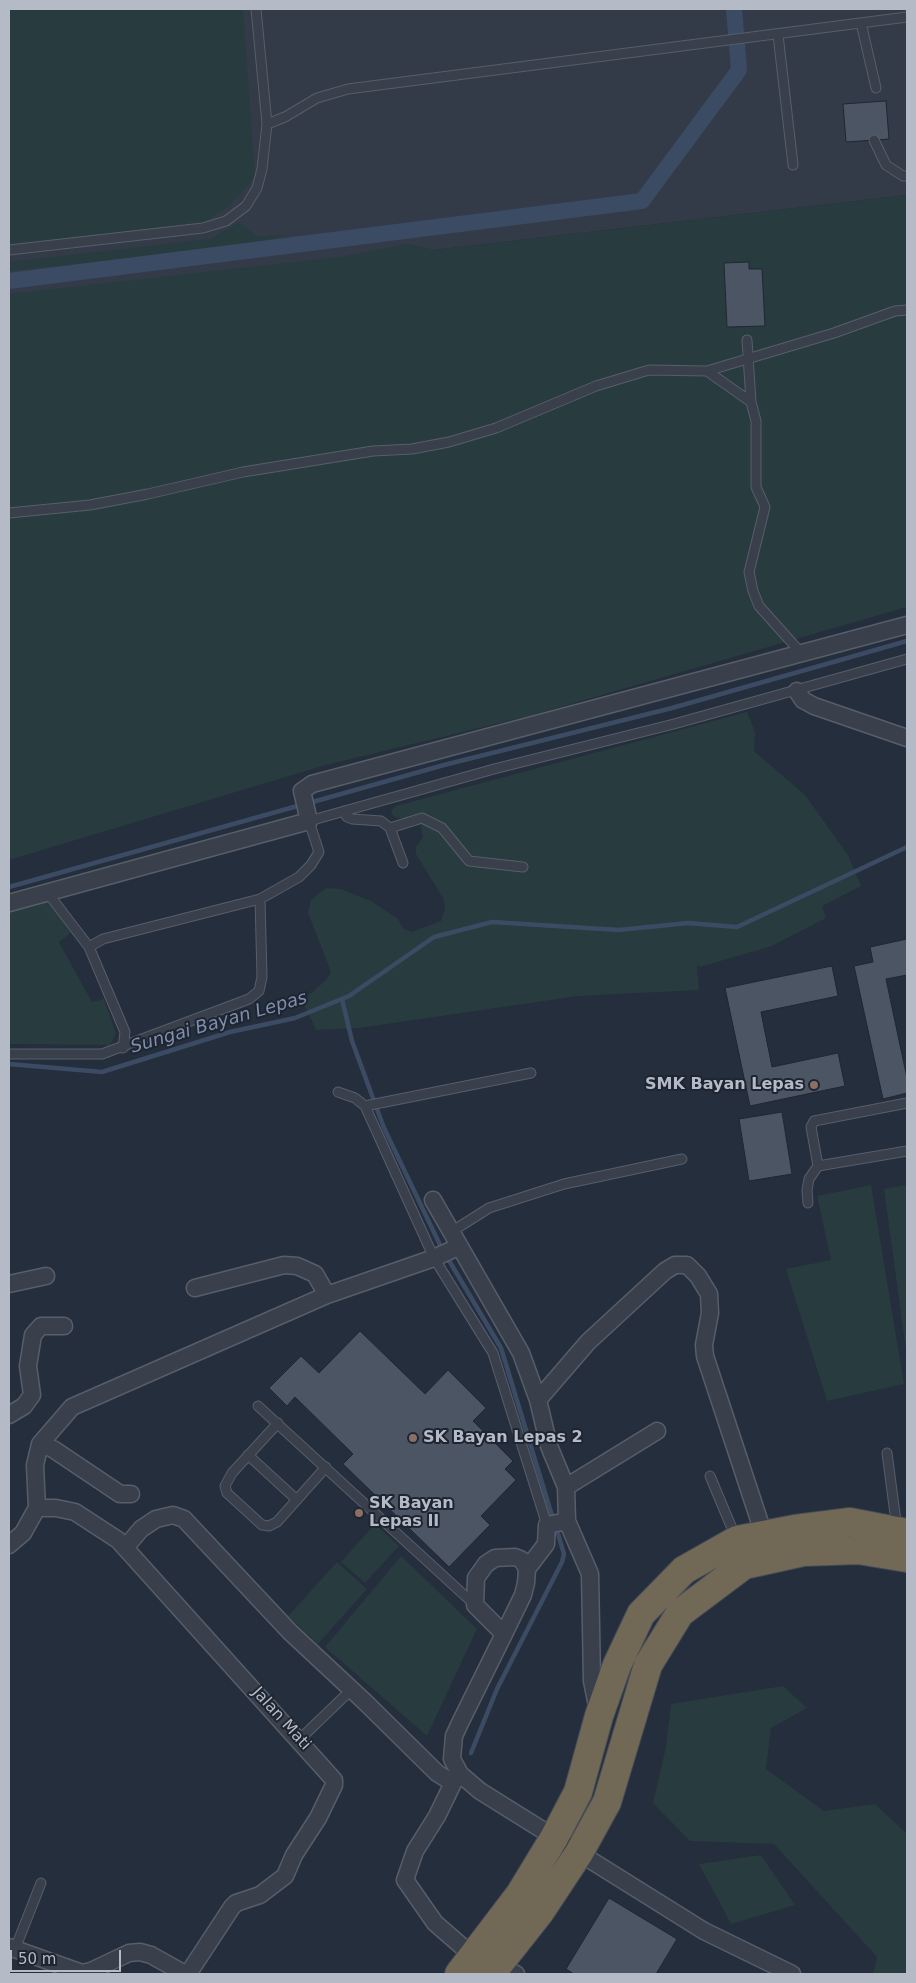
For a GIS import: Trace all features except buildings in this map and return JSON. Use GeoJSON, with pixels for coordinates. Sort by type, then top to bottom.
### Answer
{"type":"FeatureCollection","features":[{"type":"Feature","properties":{"kind":"highway"},"geometry":{"type":"LineString","coordinates":[[487,1969],[520,1894],[554,1838],[578,1792],[599,1716],[617,1665],[641,1614],[684,1570],[737,1540],[850,1522],[902,1532]]}},
{"type":"Feature","properties":{"kind":"highway"},"geometry":{"type":"LineString","coordinates":[[487,1969],[540,1912],[579,1852],[607,1802],[648,1665],[680,1613],[744,1565],[804,1552],[858,1550],[907,1558]]}},
{"type":"Feature","properties":{"kind":"street"},"geometry":{"type":"LineString","coordinates":[[9,903],[308,818],[303,796],[305,787],[312,784],[907,625]]}},
{"type":"Feature","properties":{"kind":"street"},"geometry":{"type":"LineString","coordinates":[[797,691],[803,700],[814,706],[907,738]]}},
{"type":"Feature","properties":{"kind":"street"},"geometry":{"type":"LineString","coordinates":[[432,1200],[451,1232],[446,1253]]}},
{"type":"Feature","properties":{"kind":"street"},"geometry":{"type":"LineString","coordinates":[[9,1545],[23,1533],[37,1508],[35,1465],[40,1444],[72,1407],[327,1295],[446,1253]]}},
{"type":"Feature","properties":{"kind":"street"},"geometry":{"type":"LineString","coordinates":[[446,1253],[521,1353],[538,1400],[549,1446],[566,1487],[556,1523],[546,1544],[527,1568],[523,1595],[454,1736],[452,1759],[456,1778],[438,1816],[414,1851],[405,1880],[435,1923],[487,1969]]}},
{"type":"Feature","properties":{"kind":"street"},"geometry":{"type":"LineString","coordinates":[[195,1288],[284,1264],[297,1266],[315,1274],[327,1295]]}},
{"type":"Feature","properties":{"kind":"street"},"geometry":{"type":"LineString","coordinates":[[538,1400],[588,1342],[665,1271],[676,1265],[687,1265],[698,1276],[709,1294],[710,1313],[704,1345],[705,1356],[764,1535]]}},
{"type":"Feature","properties":{"kind":"street"},"geometry":{"type":"LineString","coordinates":[[9,1284],[46,1276]]}},
{"type":"Feature","properties":{"kind":"street"},"geometry":{"type":"LineString","coordinates":[[9,1416],[24,1406],[32,1395],[28,1366],[33,1335],[41,1326],[64,1326]]}},
{"type":"Feature","properties":{"kind":"street"},"geometry":{"type":"LineString","coordinates":[[566,1487],[657,1431]]}},
{"type":"Feature","properties":{"kind":"street"},"geometry":{"type":"LineString","coordinates":[[40,1444],[53,1449],[120,1494],[131,1494]]}},
{"type":"Feature","properties":{"kind":"street","name":"Jalan Mati"},"geometry":{"type":"LineString","coordinates":[[37,1508],[56,1508],[75,1512],[118,1540],[330,1775],[334,1786],[285,1876],[260,1895],[236,1903],[187,1974]]}},
{"type":"Feature","properties":{"kind":"street"},"geometry":{"type":"LineString","coordinates":[[125,1548],[141,1529],[156,1518],[173,1515],[184,1519],[290,1632],[352,1689],[437,1773],[456,1778],[480,1791],[704,1931],[792,1974]]}},
{"type":"Feature","properties":{"kind":"street"},"geometry":{"type":"LineString","coordinates":[[556,1523],[590,1574],[592,1681],[599,1716]]}},
{"type":"Feature","properties":{"kind":"street"},"geometry":{"type":"LineString","coordinates":[[504,1634],[479,1612],[475,1605],[476,1578],[491,1561],[505,1556],[516,1557],[522,1560],[527,1568]]}},
{"type":"Feature","properties":{"kind":"street"},"geometry":{"type":"LineString","coordinates":[[12,1948],[82,1973],[92,1971],[129,1953],[140,1952],[152,1955],[187,1974]]}},
{"type":"Feature","properties":{"kind":"lane"},"geometry":{"type":"LineString","coordinates":[[9,250],[203,228],[226,221],[246,206],[258,188],[267,124],[256,9]]}},
{"type":"Feature","properties":{"kind":"lane"},"geometry":{"type":"LineString","coordinates":[[267,124],[285,117],[317,98],[348,89],[907,17]]}},
{"type":"Feature","properties":{"kind":"lane"},"geometry":{"type":"LineString","coordinates":[[861,23],[876,88]]}},
{"type":"Feature","properties":{"kind":"lane"},"geometry":{"type":"LineString","coordinates":[[778,35],[793,164]]}},
{"type":"Feature","properties":{"kind":"lane"},"geometry":{"type":"LineString","coordinates":[[874,140],[886,165],[903,176],[907,176]]}},
{"type":"Feature","properties":{"kind":"lane"},"geometry":{"type":"LineString","coordinates":[[9,513],[90,505],[243,472],[373,451],[412,449],[449,442],[496,428],[596,386],[649,370],[707,371],[895,311],[907,310]]}},
{"type":"Feature","properties":{"kind":"lane"},"geometry":{"type":"LineString","coordinates":[[747,340],[751,402],[756,421],[756,487],[764,507],[749,572],[752,591],[759,606],[802,654]]}},
{"type":"Feature","properties":{"kind":"lane"},"geometry":{"type":"LineString","coordinates":[[707,371],[751,402]]}},
{"type":"Feature","properties":{"kind":"lane"},"geometry":{"type":"LineString","coordinates":[[89,947],[103,939],[260,899],[299,877],[311,865],[319,852],[308,818],[344,811],[494,769],[797,691],[907,659]]}},
{"type":"Feature","properties":{"kind":"lane"},"geometry":{"type":"LineString","coordinates":[[344,811],[346,816],[352,819],[381,821],[390,828],[403,863]]}},
{"type":"Feature","properties":{"kind":"lane"},"geometry":{"type":"LineString","coordinates":[[390,828],[422,818],[442,828],[469,861],[524,867]]}},
{"type":"Feature","properties":{"kind":"lane"},"geometry":{"type":"LineString","coordinates":[[47,892],[89,947],[126,1032],[123,1048]]}},
{"type":"Feature","properties":{"kind":"lane"},"geometry":{"type":"LineString","coordinates":[[9,1054],[102,1054],[123,1048],[249,999],[260,990],[262,977],[260,899]]}},
{"type":"Feature","properties":{"kind":"lane"},"geometry":{"type":"LineString","coordinates":[[369,1106],[531,1072]]}},
{"type":"Feature","properties":{"kind":"lane"},"geometry":{"type":"LineString","coordinates":[[338,1092],[355,1098],[369,1106],[446,1253],[493,1353],[556,1523]]}},
{"type":"Feature","properties":{"kind":"lane"},"geometry":{"type":"LineString","coordinates":[[808,1203],[807,1190],[809,1179],[818,1166],[811,1127],[814,1121],[907,1103]]}},
{"type":"Feature","properties":{"kind":"lane"},"geometry":{"type":"LineString","coordinates":[[818,1166],[907,1151]]}},
{"type":"Feature","properties":{"kind":"lane"},"geometry":{"type":"LineString","coordinates":[[451,1232],[489,1208],[564,1184],[682,1159]]}},
{"type":"Feature","properties":{"kind":"lane"},"geometry":{"type":"LineString","coordinates":[[258,1406],[475,1605]]}},
{"type":"Feature","properties":{"kind":"lane"},"geometry":{"type":"LineString","coordinates":[[278,1423],[232,1473],[225,1486],[227,1493],[262,1526],[269,1526],[277,1522],[326,1468]]}},
{"type":"Feature","properties":{"kind":"lane"},"geometry":{"type":"LineString","coordinates":[[887,1453],[902,1532]]}},
{"type":"Feature","properties":{"kind":"lane"},"geometry":{"type":"LineString","coordinates":[[248,1455],[297,1500]]}},
{"type":"Feature","properties":{"kind":"lane"},"geometry":{"type":"LineString","coordinates":[[710,1476],[737,1540]]}},
{"type":"Feature","properties":{"kind":"lane"},"geometry":{"type":"LineString","coordinates":[[299,1740],[352,1689]]}},
{"type":"Feature","properties":{"kind":"lane"},"geometry":{"type":"LineString","coordinates":[[12,1948],[41,1883]]}},
{"type":"Feature","properties":{"kind":"shaded area"},"geometry":{"type":"Polygon","coordinates":[[[9,9],[907,9],[907,195],[434,250],[9,307],[9,9]]]}},
{"type":"Feature","properties":{"kind":"shaded area"},"geometry":{"type":"Polygon","coordinates":[[[9,9],[243,9],[255,178],[229,206],[200,225],[9,248],[9,9]]]}},
{"type":"Feature","properties":{"kind":"shaded area"},"geometry":{"type":"Polygon","coordinates":[[[907,195],[907,607],[529,716],[326,765],[9,860],[9,294],[340,257],[408,244],[434,250],[907,195]]]}},
{"type":"Feature","properties":{"kind":"shaded area"},"geometry":{"type":"Polygon","coordinates":[[[239,222],[257,236],[289,235],[241,246],[9,271],[9,262],[210,239],[239,222]]]}},
{"type":"Feature","properties":{"kind":"shaded area"},"geometry":{"type":"Polygon","coordinates":[[[747,712],[755,732],[754,751],[805,795],[848,855],[861,886],[822,906],[826,918],[772,946],[700,967],[697,965],[699,990],[578,996],[359,1028],[316,1030],[304,1004],[309,995],[327,979],[331,972],[308,913],[311,900],[326,888],[341,889],[371,901],[397,918],[404,929],[411,932],[441,921],[445,909],[444,900],[416,854],[416,847],[423,837],[420,824],[393,816],[391,810],[396,806],[747,712]]]}},
{"type":"Feature","properties":{"kind":"shaded area"},"geometry":{"type":"Polygon","coordinates":[[[48,901],[71,933],[59,942],[92,1002],[104,999],[116,1034],[110,1045],[9,1044],[9,912],[48,901]]]}},
{"type":"Feature","properties":{"kind":"shaded area"},"geometry":{"type":"Polygon","coordinates":[[[871,1185],[904,1384],[827,1401],[786,1269],[831,1260],[817,1196],[871,1185]]]}},
{"type":"Feature","properties":{"kind":"shaded area"},"geometry":{"type":"Polygon","coordinates":[[[907,1185],[907,1358],[884,1189],[907,1185]]]}},
{"type":"Feature","properties":{"kind":"shaded area"},"geometry":{"type":"Polygon","coordinates":[[[375,1524],[399,1546],[365,1583],[341,1562],[375,1524]]]}},
{"type":"Feature","properties":{"kind":"shaded area"},"geometry":{"type":"Polygon","coordinates":[[[401,1556],[477,1629],[427,1736],[325,1647],[401,1556]]]}},
{"type":"Feature","properties":{"kind":"shaded area"},"geometry":{"type":"Polygon","coordinates":[[[337,1562],[367,1589],[318,1644],[288,1616],[337,1562]]]}},
{"type":"Feature","properties":{"kind":"shaded area"},"geometry":{"type":"Polygon","coordinates":[[[783,1686],[807,1708],[771,1728],[766,1769],[824,1811],[875,1804],[907,1834],[907,1974],[873,1974],[877,1957],[774,1844],[690,1841],[653,1803],[666,1747],[671,1704],[783,1686]]]}},
{"type":"Feature","properties":{"kind":"shaded area"},"geometry":{"type":"Polygon","coordinates":[[[761,1855],[795,1905],[731,1924],[699,1864],[761,1855]]]}},
{"type":"Feature","properties":{"kind":"waterway"},"geometry":{"type":"LineString","coordinates":[[9,281],[642,201],[739,70],[734,9]]}},
{"type":"Feature","properties":{"kind":"waterway"},"geometry":{"type":"LineString","coordinates":[[309,803],[444,765],[672,708],[907,641]]}},
{"type":"Feature","properties":{"kind":"waterway"},"geometry":{"type":"LineString","coordinates":[[9,887],[301,805]]}},
{"type":"Feature","properties":{"kind":"waterway","name":"Sungai Bayan Lepas"},"geometry":{"type":"LineString","coordinates":[[9,1064],[102,1072],[230,1032],[295,1018],[349,996],[434,937],[492,922],[619,930],[688,923],[737,927],[907,847]]}},
{"type":"Feature","properties":{"kind":"waterway"},"geometry":{"type":"LineString","coordinates":[[342,999],[352,1041],[384,1128],[441,1247],[501,1348],[553,1519]]}},
{"type":"Feature","properties":{"kind":"waterway"},"geometry":{"type":"LineString","coordinates":[[471,1753],[497,1689],[562,1562],[564,1554],[556,1527]]}},
{"type":"Feature","properties":{"kind":"place","name":"SMK Bayan Lepas"},"geometry":{"type":"Point","coordinates":[814,1085]}},
{"type":"Feature","properties":{"kind":"place","name":"SK Bayan Lepas 2"},"geometry":{"type":"Point","coordinates":[413,1438]}},
{"type":"Feature","properties":{"kind":"place","name":"SK Bayan Lepas II"},"geometry":{"type":"Point","coordinates":[359,1513]}}]}
